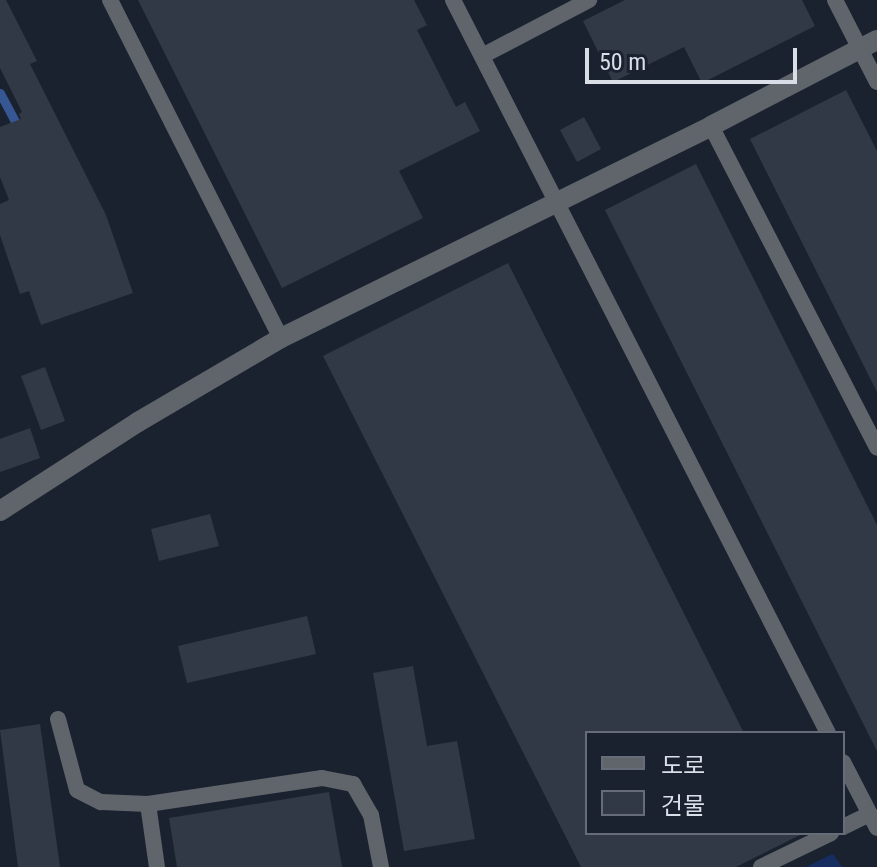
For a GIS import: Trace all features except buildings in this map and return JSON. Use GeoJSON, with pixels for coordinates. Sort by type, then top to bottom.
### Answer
{"type":"FeatureCollection","features":[{"type":"Feature","properties":{"kind":"street"},"geometry":{"type":"LineString","coordinates":[[0,511],[138,422],[281,338],[711,126],[869,44]]}},
{"type":"Feature","properties":{"kind":"lane"},"geometry":{"type":"LineString","coordinates":[[110,0],[281,338]]}},
{"type":"Feature","properties":{"kind":"lane"},"geometry":{"type":"LineString","coordinates":[[453,0],[827,731]]}},
{"type":"Feature","properties":{"kind":"lane"},"geometry":{"type":"LineString","coordinates":[[482,56],[589,0]]}},
{"type":"Feature","properties":{"kind":"lane"},"geometry":{"type":"LineString","coordinates":[[835,0],[869,44],[877,82]]}},
{"type":"Feature","properties":{"kind":"lane"},"geometry":{"type":"LineString","coordinates":[[711,126],[877,448]]}},
{"type":"Feature","properties":{"kind":"lane"},"geometry":{"type":"LineString","coordinates":[[58,719],[77,790],[101,802],[148,804],[322,778],[353,784],[371,815],[381,867]]}},
{"type":"Feature","properties":{"kind":"lane"},"geometry":{"type":"LineString","coordinates":[[845,766],[873,821],[845,827]]}},
{"type":"Feature","properties":{"kind":"lane"},"geometry":{"type":"LineString","coordinates":[[148,804],[157,867]]}},
{"type":"Feature","properties":{"kind":"lane"},"geometry":{"type":"LineString","coordinates":[[761,867],[827,835]]}},
{"type":"Feature","properties":{"kind":"shaded area"},"geometry":{"type":"Polygon","coordinates":[[[833,854],[842,867],[806,867],[830,855],[833,854]]]}},
{"type":"Feature","properties":{"kind":"waterway"},"geometry":{"type":"LineString","coordinates":[[0,93],[18,127]]}}]}
